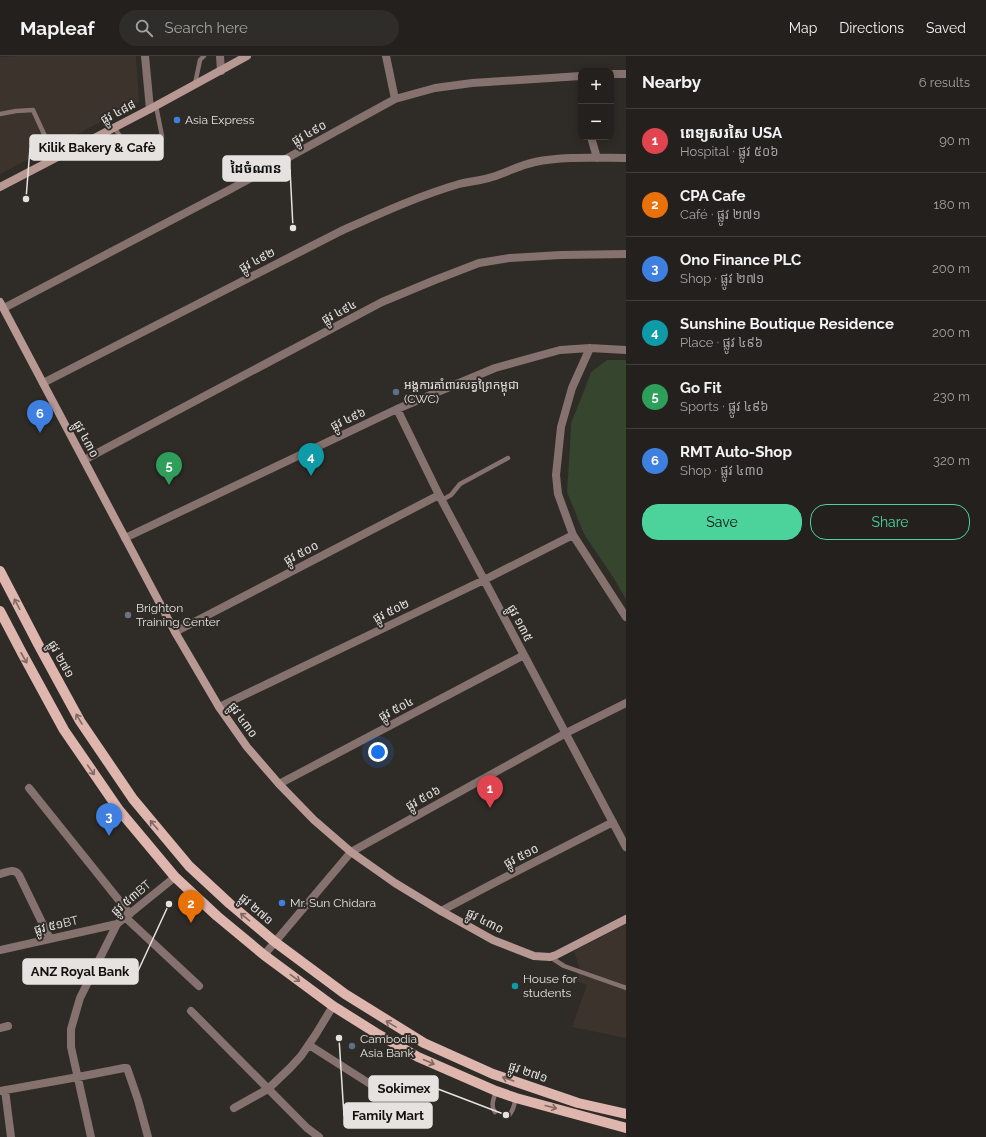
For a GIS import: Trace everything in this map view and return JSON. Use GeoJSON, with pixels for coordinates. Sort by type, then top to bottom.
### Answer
{"type":"FeatureCollection","features":[{"type":"Feature","properties":{"kind":"main road","name":"ផ្លូវ ២៧១"},"geometry":{"type":"LineString","coordinates":[[0,571],[80,721],[132,799],[189,866],[230,904],[275,942],[345,994],[424,1043],[493,1074],[578,1102],[626,1114]]}},
{"type":"Feature","properties":{"kind":"main road"},"geometry":{"type":"LineString","coordinates":[[0,611],[64,730],[119,810],[175,877],[217,916],[264,955],[333,1006],[376,1034],[418,1057],[496,1091],[516,1098],[626,1128]]}},
{"type":"Feature","properties":{"kind":"street"},"geometry":{"type":"LineString","coordinates":[[145,56],[153,107]]}},
{"type":"Feature","properties":{"kind":"street"},"geometry":{"type":"LineString","coordinates":[[220,56],[221,71]]}},
{"type":"Feature","properties":{"kind":"street","name":"ផ្លូវ ៤៨៨"},"geometry":{"type":"LineString","coordinates":[[0,187],[195,85],[247,56]]}},
{"type":"Feature","properties":{"kind":"street"},"geometry":{"type":"LineString","coordinates":[[386,56],[395,99]]}},
{"type":"Feature","properties":{"kind":"street"},"geometry":{"type":"LineString","coordinates":[[614,74],[626,74]]}},
{"type":"Feature","properties":{"kind":"street","name":"ផ្លូវ ៤៩០"},"geometry":{"type":"LineString","coordinates":[[2,305],[229,190],[395,99],[435,88],[472,82],[578,76]]}},
{"type":"Feature","properties":{"kind":"street"},"geometry":{"type":"LineString","coordinates":[[592,140],[596,158]]}},
{"type":"Feature","properties":{"kind":"street","name":"ផ្លូវ ៤៩២"},"geometry":{"type":"LineString","coordinates":[[43,383],[340,231],[417,198],[460,184],[490,178],[534,162],[596,158],[626,158]]}},
{"type":"Feature","properties":{"kind":"street","name":"ផ្លូវ ៤៩៤"},"geometry":{"type":"LineString","coordinates":[[84,460],[382,302],[471,266],[479,263],[510,258],[561,255],[626,254]]}},
{"type":"Feature","properties":{"kind":"street","name":"ផ្លូវ ៤៣០"},"geometry":{"type":"LineString","coordinates":[[2,305],[175,632],[219,707],[247,747],[279,784],[314,820],[351,852],[395,883],[493,940],[534,956],[550,957]]}},
{"type":"Feature","properties":{"kind":"street"},"geometry":{"type":"LineString","coordinates":[[590,348],[572,388],[561,427],[556,475],[558,494],[573,535],[626,617]]}},
{"type":"Feature","properties":{"kind":"street","name":"ផ្លូវ ៤៩៦"},"geometry":{"type":"LineString","coordinates":[[125,538],[397,409],[495,368],[560,350],[590,348],[626,350]]}},
{"type":"Feature","properties":{"kind":"street","name":"ផ្លូវ ១៣៥"},"geometry":{"type":"LineString","coordinates":[[397,409],[440,498],[626,847]]}},
{"type":"Feature","properties":{"kind":"street","name":"ផ្លូវ ៥០០"},"geometry":{"type":"LineString","coordinates":[[175,632],[440,498]]}},
{"type":"Feature","properties":{"kind":"street","name":"ផ្លូវ ៥០២"},"geometry":{"type":"LineString","coordinates":[[219,707],[484,580],[573,535]]}},
{"type":"Feature","properties":{"kind":"street","name":"ផ្លូវ ៥០៤"},"geometry":{"type":"LineString","coordinates":[[279,784],[524,655]]}},
{"type":"Feature","properties":{"kind":"street","name":"ផ្លូវ ៥០៦"},"geometry":{"type":"LineString","coordinates":[[264,955],[351,852],[566,733],[626,703]]}},
{"type":"Feature","properties":{"kind":"street"},"geometry":{"type":"LineString","coordinates":[[29,788],[128,915],[199,986]]}},
{"type":"Feature","properties":{"kind":"street","name":"ផ្លូវ ៥១០"},"geometry":{"type":"LineString","coordinates":[[441,911],[613,822]]}},
{"type":"Feature","properties":{"kind":"street"},"geometry":{"type":"LineString","coordinates":[[0,874],[13,870],[19,874],[50,939]]}},
{"type":"Feature","properties":{"kind":"street","name":"ផ្លូវ ៥៣BT"},"geometry":{"type":"LineString","coordinates":[[91,1137],[71,1047],[71,1029],[80,998],[117,924],[175,877]]}},
{"type":"Feature","properties":{"kind":"street"},"geometry":{"type":"LineString","coordinates":[[550,957],[626,919]]}},
{"type":"Feature","properties":{"kind":"street","name":"ផ្លូវ ៥១BT"},"geometry":{"type":"LineString","coordinates":[[0,950],[117,924]]}},
{"type":"Feature","properties":{"kind":"street"},"geometry":{"type":"LineString","coordinates":[[234,1108],[268,1089],[290,1068],[309,1045],[333,1006]]}},
{"type":"Feature","properties":{"kind":"street"},"geometry":{"type":"LineString","coordinates":[[192,1011],[307,1128],[319,1137]]}},
{"type":"Feature","properties":{"kind":"street"},"geometry":{"type":"LineString","coordinates":[[309,1045],[378,1089]]}},
{"type":"Feature","properties":{"kind":"street"},"geometry":{"type":"LineString","coordinates":[[11,1137],[2,1090],[127,1068],[138,1100],[148,1137]]}},
{"type":"Feature","properties":{"kind":"lane"},"geometry":{"type":"LineString","coordinates":[[195,85],[200,60],[204,56]]}},
{"type":"Feature","properties":{"kind":"lane"},"geometry":{"type":"LineString","coordinates":[[114,127],[125,143],[134,152],[139,154],[160,143],[162,136],[153,107]]}},
{"type":"Feature","properties":{"kind":"lane"},"geometry":{"type":"LineString","coordinates":[[0,114],[33,110],[55,158]]}},
{"type":"Feature","properties":{"kind":"lane"},"geometry":{"type":"LineString","coordinates":[[440,498],[451,495],[460,484],[508,458]]}},
{"type":"Feature","properties":{"kind":"lane"},"geometry":{"type":"LineString","coordinates":[[550,957],[564,966],[626,988]]}},
{"type":"Feature","properties":{"kind":"lane"},"geometry":{"type":"LineString","coordinates":[[495,1112],[492,1109],[492,1106],[496,1091]]}},
{"type":"Feature","properties":{"kind":"lane"},"geometry":{"type":"LineString","coordinates":[[507,1117],[512,1112],[516,1098]]}},
{"type":"Feature","properties":{"kind":"shaded area"},"geometry":{"type":"Polygon","coordinates":[[[136,56],[139,102],[0,174],[0,57],[136,56]]]}},
{"type":"Feature","properties":{"kind":"shaded area"},"geometry":{"type":"Polygon","coordinates":[[[626,924],[626,1038],[572,1027],[587,985],[576,981],[580,970],[574,951],[626,924]]]}},
{"type":"Feature","properties":{"kind":"green space"},"geometry":{"type":"Polygon","coordinates":[[[607,360],[626,360],[626,599],[584,534],[567,492],[571,423],[591,372],[607,360]]]}},
{"type":"Feature","properties":{"kind":"place","name":"Asia Express"},"geometry":{"type":"Point","coordinates":[177,120]}},
{"type":"Feature","properties":{"kind":"place","name":"Kilik Bakery & Cafè"},"geometry":{"type":"Point","coordinates":[26,199]}},
{"type":"Feature","properties":{"kind":"place","name":"ដៃចំណាន"},"geometry":{"type":"Point","coordinates":[293,228]}},
{"type":"Feature","properties":{"kind":"place","name":"អង្គការគាំពារសត្វព្រៃកម្ពុជា (CWC)"},"geometry":{"type":"Point","coordinates":[396,392]}},
{"type":"Feature","properties":{"kind":"place","name":"RMT Auto-Shop"},"geometry":{"type":"Point","coordinates":[40,433]}},
{"type":"Feature","properties":{"kind":"place","name":"Sunshine Boutique Residence"},"geometry":{"type":"Point","coordinates":[311,476]}},
{"type":"Feature","properties":{"kind":"place","name":"Go Fit"},"geometry":{"type":"Point","coordinates":[169,485]}},
{"type":"Feature","properties":{"kind":"place","name":"Brighton Training Center"},"geometry":{"type":"Point","coordinates":[128,615]}},
{"type":"Feature","properties":{"kind":"place","name":"ពេទ្យសរសៃ USA"},"geometry":{"type":"Point","coordinates":[490,808]}},
{"type":"Feature","properties":{"kind":"place","name":"Ono Finance PLC"},"geometry":{"type":"Point","coordinates":[109,836]}},
{"type":"Feature","properties":{"kind":"place","name":"Mr. Sun Chidara"},"geometry":{"type":"Point","coordinates":[282,903]}},
{"type":"Feature","properties":{"kind":"place","name":"ANZ Royal Bank"},"geometry":{"type":"Point","coordinates":[169,904]}},
{"type":"Feature","properties":{"kind":"place","name":"CPA Cafe"},"geometry":{"type":"Point","coordinates":[191,923]}},
{"type":"Feature","properties":{"kind":"place","name":"House for students"},"geometry":{"type":"Point","coordinates":[515,986]}},
{"type":"Feature","properties":{"kind":"place","name":"Family Mart"},"geometry":{"type":"Point","coordinates":[339,1038]}},
{"type":"Feature","properties":{"kind":"place","name":"Cambodia Asia Bank"},"geometry":{"type":"Point","coordinates":[352,1046]}},
{"type":"Feature","properties":{"kind":"place","name":"Sokimex"},"geometry":{"type":"Point","coordinates":[506,1115]}}]}
